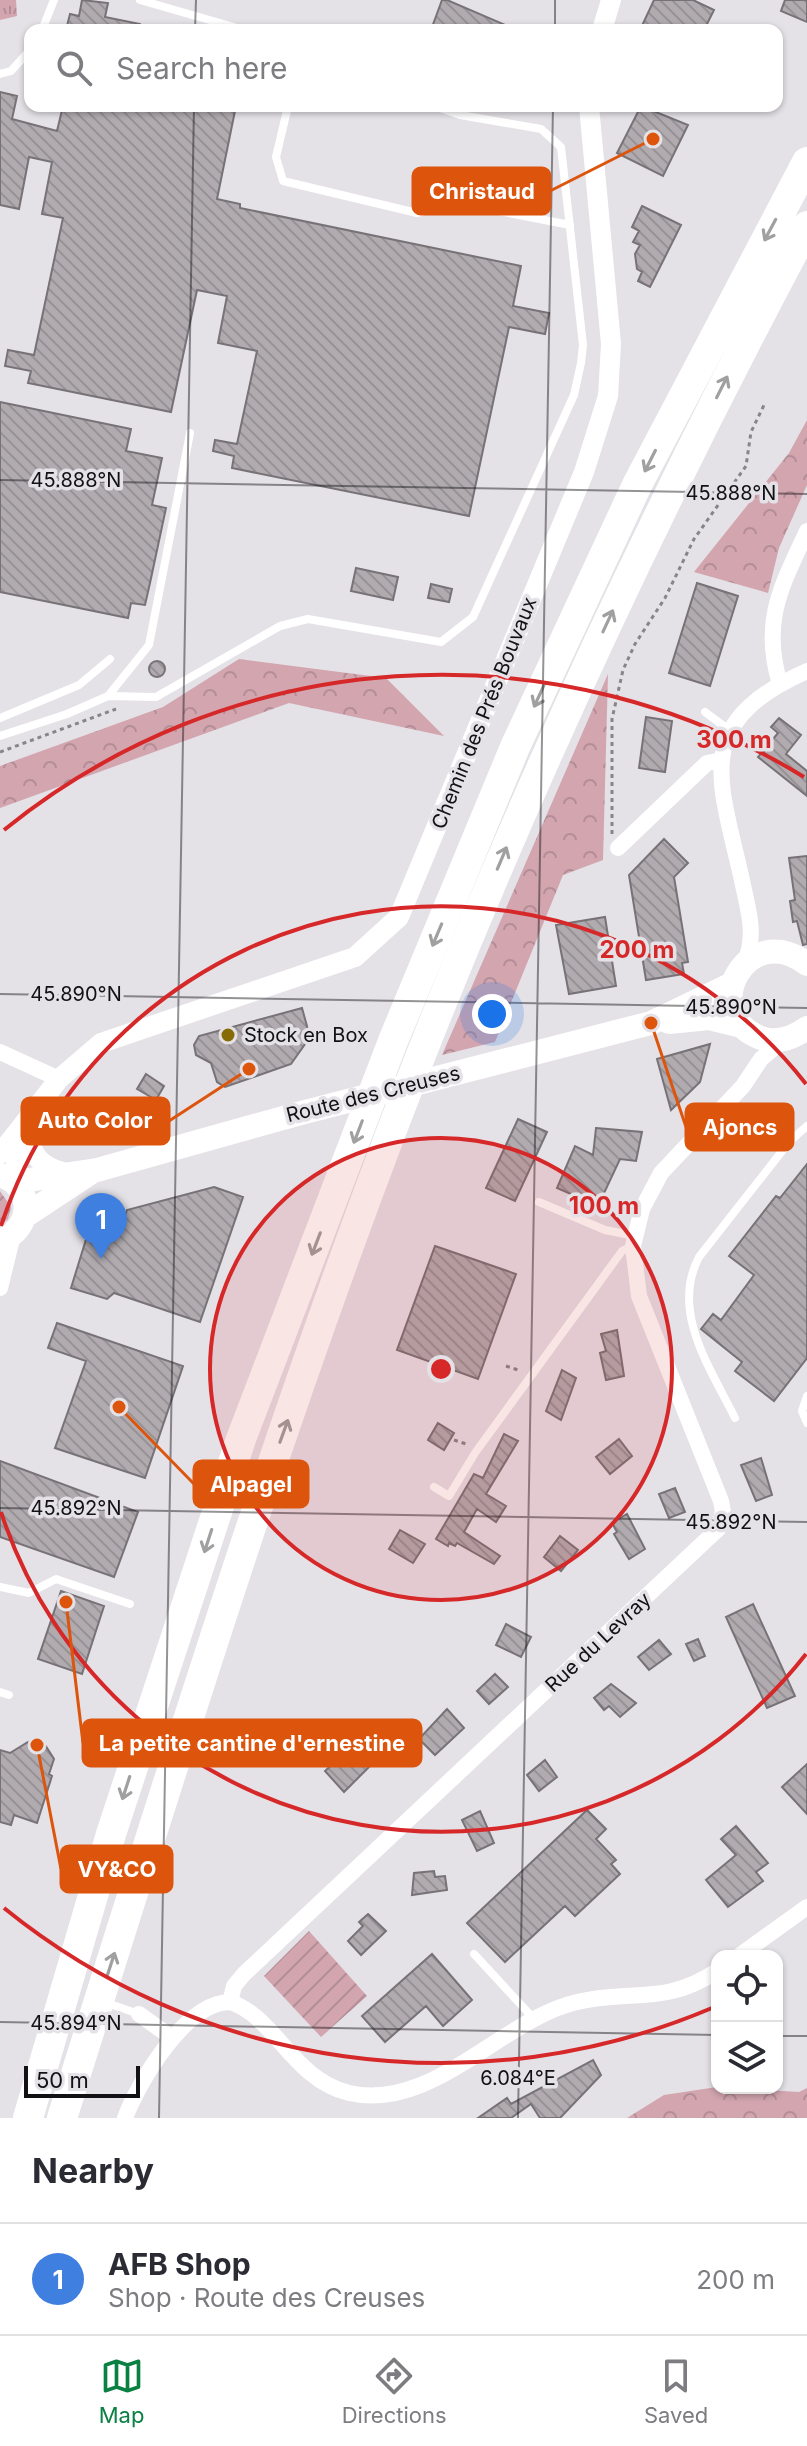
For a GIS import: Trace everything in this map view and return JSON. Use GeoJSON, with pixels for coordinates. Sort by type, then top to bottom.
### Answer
{"type":"FeatureCollection","features":[{"type":"Feature","properties":{"kind":"highway"},"geometry":{"type":"LineString","coordinates":[[28,2118],[111,1834],[241,1439],[393,1041],[515,747],[637,485],[807,162]]}},
{"type":"Feature","properties":{"kind":"highway"},"geometry":{"type":"LineString","coordinates":[[62,2118],[268,1475],[385,1148],[430,1033],[549,748],[653,526],[807,226]]}},
{"type":"Feature","properties":{"kind":"main road"},"geometry":{"type":"LineString","coordinates":[[746,1030],[730,999],[732,984],[745,963],[756,955],[782,951],[806,963]]}},
{"type":"Feature","properties":{"kind":"main road","name":"Route des Creuses"},"geometry":{"type":"LineString","coordinates":[[651,1023],[732,984]]}},
{"type":"Feature","properties":{"kind":"main road","name":"Route des Creuses"},"geometry":{"type":"LineString","coordinates":[[10,1179],[97,1170],[301,1113],[651,1023],[709,1018],[765,1040],[798,1036]]}},
{"type":"Feature","properties":{"kind":"main road","name":"Route des Creuses"},"geometry":{"type":"LineString","coordinates":[[13,1231],[64,1188],[97,1170]]}},
{"type":"Feature","properties":{"kind":"main road"},"geometry":{"type":"LineString","coordinates":[[10,1179],[25,1198],[13,1231]]}},
{"type":"Feature","properties":{"kind":"street"},"geometry":{"type":"LineString","coordinates":[[604,24],[611,0]]}},
{"type":"Feature","properties":{"kind":"street","name":"Chemin des Prés Bouvaux"},"geometry":{"type":"LineString","coordinates":[[41,1099],[91,1050],[121,1035],[355,957],[399,917],[413,890],[505,654],[584,472],[608,396],[611,344],[590,112]]}},
{"type":"Feature","properties":{"kind":"street"},"geometry":{"type":"LineString","coordinates":[[780,684],[772,643],[776,600],[807,531]]}},
{"type":"Feature","properties":{"kind":"street"},"geometry":{"type":"LineString","coordinates":[[745,963],[753,925],[727,808],[722,760],[729,730],[748,705],[807,671]]}},
{"type":"Feature","properties":{"kind":"street"},"geometry":{"type":"LineString","coordinates":[[618,848],[707,763],[722,760]]}},
{"type":"Feature","properties":{"kind":"street"},"geometry":{"type":"LineString","coordinates":[[753,925],[782,951]]}},
{"type":"Feature","properties":{"kind":"street"},"geometry":{"type":"LineString","coordinates":[[746,1030],[752,1070]]}},
{"type":"Feature","properties":{"kind":"street","name":"Rue du Levray"},"geometry":{"type":"LineString","coordinates":[[230,2002],[234,1986],[244,1974],[718,1529],[723,1512],[721,1501],[639,1296],[634,1241],[642,1209],[661,1173],[743,1086],[752,1070],[798,1036]]}},
{"type":"Feature","properties":{"kind":"street"},"geometry":{"type":"LineString","coordinates":[[0,1052],[59,1079]]}},
{"type":"Feature","properties":{"kind":"street"},"geometry":{"type":"LineString","coordinates":[[10,1179],[18,1145],[41,1099]]}},
{"type":"Feature","properties":{"kind":"street"},"geometry":{"type":"LineString","coordinates":[[0,1154],[41,1099]]}},
{"type":"Feature","properties":{"kind":"street"},"geometry":{"type":"LineString","coordinates":[[27,1124],[29,1143],[35,1157],[49,1168],[62,1172]]}},
{"type":"Feature","properties":{"kind":"street"},"geometry":{"type":"LineString","coordinates":[[1,1278],[13,1231]]}},
{"type":"Feature","properties":{"kind":"street"},"geometry":{"type":"LineString","coordinates":[[747,1950],[807,1907]]}},
{"type":"Feature","properties":{"kind":"street"},"geometry":{"type":"LineString","coordinates":[[125,2118],[145,2076],[172,2038],[214,2005],[230,2002],[254,2017],[311,2075],[337,2089],[363,2095],[389,2093],[434,2078],[576,2002],[673,1994],[711,1974]]}},
{"type":"Feature","properties":{"kind":"street"},"geometry":{"type":"LineString","coordinates":[[139,2014],[172,2038]]}},
{"type":"Feature","properties":{"kind":"lane"},"geometry":{"type":"LineString","coordinates":[[44,24],[54,0]]}},
{"type":"Feature","properties":{"kind":"lane"},"geometry":{"type":"LineString","coordinates":[[140,0],[232,24]]}},
{"type":"Feature","properties":{"kind":"lane"},"geometry":{"type":"LineString","coordinates":[[0,74],[11,71],[24,57]]}},
{"type":"Feature","properties":{"kind":"lane"},"geometry":{"type":"LineString","coordinates":[[287,112],[276,157],[283,181],[417,213],[458,203],[570,225]]}},
{"type":"Feature","properties":{"kind":"lane"},"geometry":{"type":"LineString","coordinates":[[0,736],[108,696],[156,697],[280,626],[308,619],[441,642],[473,617],[574,395],[583,345],[561,147],[541,129],[452,112]]}},
{"type":"Feature","properties":{"kind":"lane"},"geometry":{"type":"LineString","coordinates":[[108,696],[149,645],[190,433]]}},
{"type":"Feature","properties":{"kind":"lane"},"geometry":{"type":"LineString","coordinates":[[0,718],[79,685],[110,659]]}},
{"type":"Feature","properties":{"kind":"lane"},"geometry":{"type":"LineString","coordinates":[[705,712],[729,730]]}},
{"type":"Feature","properties":{"kind":"lane"},"geometry":{"type":"LineString","coordinates":[[735,1418],[694,1334],[689,1278],[699,1257],[790,1141],[807,1126]]}},
{"type":"Feature","properties":{"kind":"lane"},"geometry":{"type":"LineString","coordinates":[[434,1487],[449,1496],[475,1453],[622,1251],[634,1241],[539,1202]]}},
{"type":"Feature","properties":{"kind":"lane"},"geometry":{"type":"LineString","coordinates":[[807,1396],[802,1411],[807,1423]]}},
{"type":"Feature","properties":{"kind":"lane"},"geometry":{"type":"LineString","coordinates":[[0,1587],[29,1593],[56,1579],[130,1604]]}},
{"type":"Feature","properties":{"kind":"lane"},"geometry":{"type":"LineString","coordinates":[[474,1954],[536,2021]]}},
{"type":"Feature","properties":{"kind":"lane"},"geometry":{"type":"LineString","coordinates":[[99,2000],[139,2014]]}},
{"type":"Feature","properties":{"kind":"path"},"geometry":{"type":"LineString","coordinates":[[618,848],[612,837],[611,747],[612,719],[623,670],[635,644],[665,598],[694,539],[746,466],[751,432],[765,403]]}},
{"type":"Feature","properties":{"kind":"green space"},"geometry":{"type":"Polygon","coordinates":[[[0,0],[16,0],[17,16],[0,20],[0,0]]]}},
{"type":"Feature","properties":{"kind":"green space"},"geometry":{"type":"Polygon","coordinates":[[[807,420],[807,485],[779,548],[768,593],[694,572],[789,453],[807,420]]]}},
{"type":"Feature","properties":{"kind":"green space"},"geometry":{"type":"Polygon","coordinates":[[[239,659],[386,678],[444,736],[289,703],[0,808],[0,766],[163,707],[239,659]]]}},
{"type":"Feature","properties":{"kind":"green space"},"geometry":{"type":"Polygon","coordinates":[[[608,674],[603,860],[563,875],[495,1042],[442,1055],[608,674]]]}},
{"type":"Feature","properties":{"kind":"green space"},"geometry":{"type":"Polygon","coordinates":[[[0,1191],[11,1207],[8,1219],[0,1226],[0,1191]]]}},
{"type":"Feature","properties":{"kind":"green space"},"geometry":{"type":"Polygon","coordinates":[[[309,1931],[367,1996],[321,2037],[264,1976],[309,1931]]]}},
{"type":"Feature","properties":{"kind":"green space"},"geometry":{"type":"Polygon","coordinates":[[[711,2088],[711,2094],[783,2094],[783,2091],[799,2092],[807,2088],[807,2118],[627,2118],[664,2095],[711,2088]]]}},
{"type":"Feature","properties":{"kind":"building"},"geometry":{"type":"Polygon","coordinates":[[[82,0],[108,3],[105,17],[140,24],[68,24],[70,14],[79,16],[82,0]]]}},
{"type":"Feature","properties":{"kind":"building"},"geometry":{"type":"Polygon","coordinates":[[[442,0],[447,0],[503,24],[433,24],[442,0]]]}},
{"type":"Feature","properties":{"kind":"building"},"geometry":{"type":"Polygon","coordinates":[[[654,0],[693,0],[714,10],[707,24],[643,24],[654,0]]]}},
{"type":"Feature","properties":{"kind":"building"},"geometry":{"type":"Polygon","coordinates":[[[785,0],[807,0],[807,22],[781,11],[785,0]]]}},
{"type":"Feature","properties":{"kind":"building"},"geometry":{"type":"Polygon","coordinates":[[[0,92],[17,96],[12,119],[57,131],[62,112],[235,112],[217,199],[240,204],[240,208],[521,266],[513,306],[549,313],[545,334],[509,327],[469,516],[232,468],[234,456],[213,451],[215,440],[237,444],[257,351],[218,343],[227,296],[197,290],[171,412],[28,383],[31,371],[5,366],[8,350],[34,355],[63,218],[42,214],[52,162],[29,157],[19,209],[0,205],[0,92]]]}},
{"type":"Feature","properties":{"kind":"building"},"geometry":{"type":"Polygon","coordinates":[[[638,112],[656,112],[688,125],[663,176],[617,153],[638,112]]]}},
{"type":"Feature","properties":{"kind":"building"},"geometry":{"type":"Polygon","coordinates":[[[642,206],[681,225],[650,287],[638,281],[642,272],[637,269],[635,254],[640,245],[633,242],[639,231],[632,227],[642,206]]]}},
{"type":"Feature","properties":{"kind":"building"},"geometry":{"type":"Polygon","coordinates":[[[0,402],[131,429],[126,451],[162,458],[152,505],[166,508],[145,605],[131,603],[128,618],[0,592],[0,402]]]}},
{"type":"Feature","properties":{"kind":"building"},"geometry":{"type":"Polygon","coordinates":[[[356,568],[398,577],[393,600],[351,591],[356,568]]]}},
{"type":"Feature","properties":{"kind":"building"},"geometry":{"type":"Polygon","coordinates":[[[697,583],[738,596],[710,686],[669,673],[697,583]]]}},
{"type":"Feature","properties":{"kind":"building"},"geometry":{"type":"Polygon","coordinates":[[[431,584],[452,589],[449,602],[428,598],[431,584]]]}},
{"type":"Feature","properties":{"kind":"building"},"geometry":{"type":"Polygon","coordinates":[[[157,661],[165,669],[157,677],[149,669],[157,661]]]}},
{"type":"Feature","properties":{"kind":"building"},"geometry":{"type":"Polygon","coordinates":[[[646,717],[672,721],[665,772],[639,768],[646,717]]]}},
{"type":"Feature","properties":{"kind":"building"},"geometry":{"type":"Polygon","coordinates":[[[779,718],[801,735],[786,754],[807,771],[807,796],[758,757],[778,733],[771,727],[779,718]]]}},
{"type":"Feature","properties":{"kind":"building"},"geometry":{"type":"Polygon","coordinates":[[[664,839],[688,863],[674,877],[688,962],[682,963],[684,974],[646,980],[629,875],[664,839]]]}},
{"type":"Feature","properties":{"kind":"building"},"geometry":{"type":"Polygon","coordinates":[[[807,856],[807,944],[803,945],[797,921],[793,922],[790,901],[795,900],[789,858],[807,856]]]}},
{"type":"Feature","properties":{"kind":"building"},"geometry":{"type":"Polygon","coordinates":[[[605,917],[616,986],[569,994],[556,925],[605,917]]]}},
{"type":"Feature","properties":{"kind":"building"},"geometry":{"type":"Polygon","coordinates":[[[302,1008],[310,1037],[291,1064],[225,1087],[217,1082],[211,1063],[196,1055],[194,1045],[199,1036],[302,1008]]]}},
{"type":"Feature","properties":{"kind":"building"},"geometry":{"type":"Polygon","coordinates":[[[710,1044],[700,1082],[671,1110],[657,1059],[710,1044]]]}},
{"type":"Feature","properties":{"kind":"building"},"geometry":{"type":"Polygon","coordinates":[[[146,1074],[164,1086],[156,1100],[137,1089],[146,1074]]]}},
{"type":"Feature","properties":{"kind":"building"},"geometry":{"type":"Polygon","coordinates":[[[518,1119],[547,1132],[515,1201],[486,1188],[518,1119]]]}},
{"type":"Feature","properties":{"kind":"building"},"geometry":{"type":"Polygon","coordinates":[[[596,1128],[642,1132],[636,1161],[620,1159],[598,1206],[557,1188],[575,1146],[593,1155],[596,1128]]]}},
{"type":"Feature","properties":{"kind":"building"},"geometry":{"type":"Polygon","coordinates":[[[807,1164],[807,1358],[774,1401],[735,1371],[742,1362],[701,1329],[713,1314],[721,1320],[754,1275],[729,1256],[776,1196],[780,1198],[807,1164]]]}},
{"type":"Feature","properties":{"kind":"building"},"geometry":{"type":"Polygon","coordinates":[[[214,1187],[243,1197],[200,1322],[114,1293],[107,1299],[71,1288],[88,1233],[94,1235],[101,1216],[122,1224],[127,1210],[214,1187]]]}},
{"type":"Feature","properties":{"kind":"building"},"geometry":{"type":"Polygon","coordinates":[[[435,1246],[516,1274],[478,1379],[397,1350],[435,1246]]]}},
{"type":"Feature","properties":{"kind":"building"},"geometry":{"type":"Polygon","coordinates":[[[57,1323],[183,1366],[145,1478],[55,1448],[86,1361],[48,1348],[57,1323]]]}},
{"type":"Feature","properties":{"kind":"building"},"geometry":{"type":"Polygon","coordinates":[[[617,1330],[624,1376],[606,1380],[600,1353],[606,1351],[601,1334],[617,1330]]]}},
{"type":"Feature","properties":{"kind":"building"},"geometry":{"type":"Polygon","coordinates":[[[562,1370],[576,1378],[561,1420],[546,1411],[562,1370]]]}},
{"type":"Feature","properties":{"kind":"building"},"geometry":{"type":"Polygon","coordinates":[[[438,1423],[454,1433],[444,1450],[428,1440],[438,1423]]]}},
{"type":"Feature","properties":{"kind":"building"},"geometry":{"type":"Polygon","coordinates":[[[504,1434],[518,1441],[486,1494],[506,1506],[496,1522],[477,1509],[464,1532],[500,1556],[494,1564],[457,1543],[455,1546],[449,1543],[448,1546],[436,1539],[474,1474],[483,1478],[504,1434]]]}},
{"type":"Feature","properties":{"kind":"building"},"geometry":{"type":"Polygon","coordinates":[[[619,1439],[632,1456],[610,1474],[596,1457],[619,1439]]]}},
{"type":"Feature","properties":{"kind":"building"},"geometry":{"type":"Polygon","coordinates":[[[761,1458],[772,1495],[756,1501],[741,1465],[761,1458]]]}},
{"type":"Feature","properties":{"kind":"building"},"geometry":{"type":"Polygon","coordinates":[[[0,1461],[138,1512],[114,1577],[0,1537],[0,1461]]]}},
{"type":"Feature","properties":{"kind":"building"},"geometry":{"type":"Polygon","coordinates":[[[675,1488],[685,1512],[669,1518],[659,1494],[675,1488]]]}},
{"type":"Feature","properties":{"kind":"building"},"geometry":{"type":"Polygon","coordinates":[[[627,1514],[645,1549],[629,1559],[614,1534],[617,1532],[612,1523],[627,1514]]]}},
{"type":"Feature","properties":{"kind":"building"},"geometry":{"type":"Polygon","coordinates":[[[400,1530],[425,1544],[413,1563],[389,1549],[400,1530]]]}},
{"type":"Feature","properties":{"kind":"building"},"geometry":{"type":"Polygon","coordinates":[[[560,1536],[578,1550],[561,1571],[544,1557],[560,1536]]]}},
{"type":"Feature","properties":{"kind":"building"},"geometry":{"type":"Polygon","coordinates":[[[61,1591],[104,1606],[82,1674],[38,1659],[61,1591]]]}},
{"type":"Feature","properties":{"kind":"building"},"geometry":{"type":"Polygon","coordinates":[[[753,1604],[795,1696],[767,1708],[726,1617],[753,1604]]]}},
{"type":"Feature","properties":{"kind":"building"},"geometry":{"type":"Polygon","coordinates":[[[506,1624],[531,1637],[521,1657],[496,1645],[506,1624]]]}},
{"type":"Feature","properties":{"kind":"building"},"geometry":{"type":"Polygon","coordinates":[[[698,1639],[705,1656],[694,1661],[686,1644],[698,1639]]]}},
{"type":"Feature","properties":{"kind":"building"},"geometry":{"type":"Polygon","coordinates":[[[659,1640],[671,1654],[649,1670],[638,1657],[659,1640]]]}},
{"type":"Feature","properties":{"kind":"building"},"geometry":{"type":"Polygon","coordinates":[[[495,1674],[508,1687],[489,1704],[477,1691],[495,1674]]]}},
{"type":"Feature","properties":{"kind":"building"},"geometry":{"type":"Polygon","coordinates":[[[611,1684],[636,1703],[620,1717],[609,1706],[604,1710],[594,1698],[611,1684]]]}},
{"type":"Feature","properties":{"kind":"building"},"geometry":{"type":"Polygon","coordinates":[[[447,1709],[464,1728],[435,1755],[419,1739],[447,1709]]]}},
{"type":"Feature","properties":{"kind":"building"},"geometry":{"type":"Polygon","coordinates":[[[357,1729],[374,1748],[361,1759],[369,1767],[344,1792],[325,1771],[353,1745],[347,1739],[357,1729]]]}},
{"type":"Feature","properties":{"kind":"building"},"geometry":{"type":"Polygon","coordinates":[[[42,1740],[54,1759],[49,1774],[52,1776],[37,1823],[14,1815],[11,1825],[0,1822],[0,1750],[10,1753],[28,1742],[42,1740]]]}},
{"type":"Feature","properties":{"kind":"building"},"geometry":{"type":"Polygon","coordinates":[[[545,1760],[557,1777],[539,1791],[527,1775],[545,1760]]]}},
{"type":"Feature","properties":{"kind":"building"},"geometry":{"type":"Polygon","coordinates":[[[807,1764],[807,1814],[782,1787],[807,1764]]]}},
{"type":"Feature","properties":{"kind":"building"},"geometry":{"type":"Polygon","coordinates":[[[587,1810],[606,1829],[596,1839],[616,1860],[611,1864],[620,1874],[575,1916],[565,1906],[505,1962],[467,1923],[587,1810]]]}},
{"type":"Feature","properties":{"kind":"building"},"geometry":{"type":"Polygon","coordinates":[[[480,1811],[494,1843],[477,1851],[462,1820],[480,1811]]]}},
{"type":"Feature","properties":{"kind":"building"},"geometry":{"type":"Polygon","coordinates":[[[736,1826],[768,1863],[756,1872],[763,1881],[728,1907],[706,1880],[736,1855],[721,1839],[736,1826]]]}},
{"type":"Feature","properties":{"kind":"building"},"geometry":{"type":"Polygon","coordinates":[[[434,1871],[435,1877],[445,1876],[447,1890],[412,1895],[414,1873],[434,1871]]]}},
{"type":"Feature","properties":{"kind":"building"},"geometry":{"type":"Polygon","coordinates":[[[368,1914],[386,1931],[361,1955],[348,1941],[363,1926],[359,1922],[368,1914]]]}},
{"type":"Feature","properties":{"kind":"building"},"geometry":{"type":"Polygon","coordinates":[[[432,1954],[472,2000],[443,2026],[426,2006],[385,2042],[362,2016],[432,1954]]]}},
{"type":"Feature","properties":{"kind":"building"},"geometry":{"type":"Polygon","coordinates":[[[593,2060],[601,2075],[560,2118],[540,2118],[531,2104],[511,2118],[478,2118],[507,2098],[511,2104],[593,2060]]]}},
{"type":"Feature","properties":{"kind":"place","name":"Christaud"},"geometry":{"type":"Point","coordinates":[653,139]}},
{"type":"Feature","properties":{"kind":"place","name":"Ajoncs"},"geometry":{"type":"Point","coordinates":[651,1023]}},
{"type":"Feature","properties":{"kind":"place","name":"Stock en Box"},"geometry":{"type":"Point","coordinates":[228,1035]}},
{"type":"Feature","properties":{"kind":"place","name":"Auto Color"},"geometry":{"type":"Point","coordinates":[249,1069]}},
{"type":"Feature","properties":{"kind":"place","name":"AFB Shop"},"geometry":{"type":"Point","coordinates":[101,1259]}},
{"type":"Feature","properties":{"kind":"place","name":"Alpagel"},"geometry":{"type":"Point","coordinates":[119,1407]}},
{"type":"Feature","properties":{"kind":"place","name":"La petite cantine d'ernestine"},"geometry":{"type":"Point","coordinates":[66,1602]}},
{"type":"Feature","properties":{"kind":"place","name":"VY&CO"},"geometry":{"type":"Point","coordinates":[37,1745]}}]}
